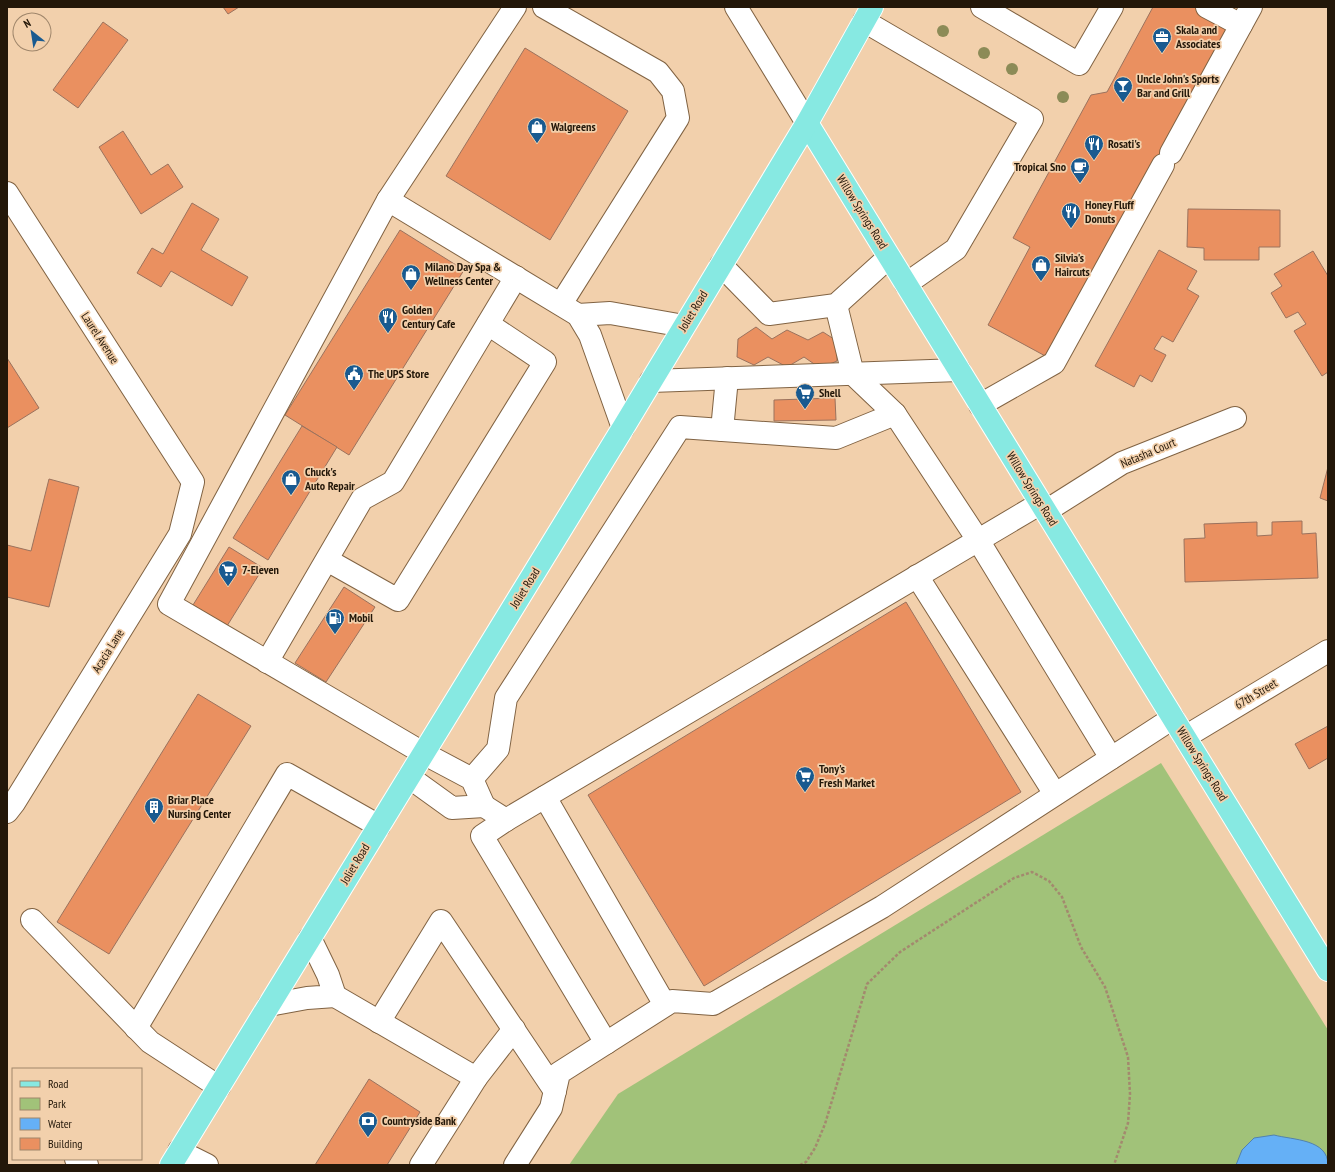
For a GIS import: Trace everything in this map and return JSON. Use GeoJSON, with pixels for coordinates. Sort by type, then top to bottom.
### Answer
{"type":"FeatureCollection","features":[{"type":"Feature","properties":{"kind":"main road","name":"Joliet Road"},"geometry":{"type":"LineString","coordinates":[[175,1158],[623,428],[807,123],[868,14]]}},
{"type":"Feature","properties":{"kind":"main road","name":"Willow Springs Road"},"geometry":{"type":"LineString","coordinates":[[807,123],[1328,970]]}},
{"type":"Feature","properties":{"kind":"street"},"geometry":{"type":"LineString","coordinates":[[506,820],[484,806],[472,778],[424,753],[169,604],[388,200],[516,7]]}},
{"type":"Feature","properties":{"kind":"street"},"geometry":{"type":"LineString","coordinates":[[544,7],[658,72],[673,91],[678,118],[569,309]]}},
{"type":"Feature","properties":{"kind":"street","name":"Willow Springs Road"},"geometry":{"type":"LineString","coordinates":[[736,7],[807,123]]}},
{"type":"Feature","properties":{"kind":"street"},"geometry":{"type":"LineString","coordinates":[[982,7],[1079,64],[1112,7]]}},
{"type":"Feature","properties":{"kind":"street"},"geometry":{"type":"LineString","coordinates":[[980,405],[1054,363],[1246,16],[1207,7]]}},
{"type":"Feature","properties":{"kind":"street"},"geometry":{"type":"LineString","coordinates":[[868,14],[1032,120],[956,249],[906,284]]}},
{"type":"Feature","properties":{"kind":"street","name":"Laurel Avenue"},"geometry":{"type":"LineString","coordinates":[[7,193],[193,482]]}},
{"type":"Feature","properties":{"kind":"street"},"geometry":{"type":"LineString","coordinates":[[388,200],[569,309],[590,335],[623,428]]}},
{"type":"Feature","properties":{"kind":"street"},"geometry":{"type":"LineString","coordinates":[[721,265],[769,314],[836,305],[889,257]]}},
{"type":"Feature","properties":{"kind":"street"},"geometry":{"type":"LineString","coordinates":[[267,662],[362,499],[393,482],[516,277]]}},
{"type":"Feature","properties":{"kind":"street"},"geometry":{"type":"LineString","coordinates":[[836,305],[853,374],[895,414],[978,540],[1111,758]]}},
{"type":"Feature","properties":{"kind":"street"},"geometry":{"type":"LineString","coordinates":[[569,309],[610,313],[684,326]]}},
{"type":"Feature","properties":{"kind":"street"},"geometry":{"type":"LineString","coordinates":[[327,560],[398,600],[544,362],[488,324]]}},
{"type":"Feature","properties":{"kind":"street"},"geometry":{"type":"LineString","coordinates":[[651,381],[959,370]]}},
{"type":"Feature","properties":{"kind":"street"},"geometry":{"type":"LineString","coordinates":[[722,430],[727,378]]}},
{"type":"Feature","properties":{"kind":"street"},"geometry":{"type":"LineString","coordinates":[[472,778],[498,749],[506,698],[680,427],[836,438],[895,414]]}},
{"type":"Feature","properties":{"kind":"street","name":"Natasha Court"},"geometry":{"type":"LineString","coordinates":[[606,1043],[482,836],[506,820],[978,540],[1043,507],[1122,463],[1235,418]]}},
{"type":"Feature","properties":{"kind":"street","name":"Acacia Lane"},"geometry":{"type":"LineString","coordinates":[[7,812],[180,534],[193,482]]}},
{"type":"Feature","properties":{"kind":"street"},"geometry":{"type":"LineString","coordinates":[[918,576],[1055,794]]}},
{"type":"Feature","properties":{"kind":"street","name":"67th Street"},"geometry":{"type":"LineString","coordinates":[[1185,737],[1328,652]]}},
{"type":"Feature","properties":{"kind":"street"},"geometry":{"type":"LineString","coordinates":[[515,1165],[551,1108],[559,1073],[672,1001],[713,1004],[882,907],[1173,718]]}},
{"type":"Feature","properties":{"kind":"street"},"geometry":{"type":"LineString","coordinates":[[136,1028],[287,774],[379,826]]}},
{"type":"Feature","properties":{"kind":"street"},"geometry":{"type":"LineString","coordinates":[[409,777],[452,808],[484,806]]}},
{"type":"Feature","properties":{"kind":"street"},"geometry":{"type":"LineString","coordinates":[[545,797],[665,1005]]}},
{"type":"Feature","properties":{"kind":"street"},"geometry":{"type":"LineString","coordinates":[[32,920],[150,1042],[218,1087]]}},
{"type":"Feature","properties":{"kind":"street"},"geometry":{"type":"LineString","coordinates":[[379,1022],[441,921],[555,1091]]}},
{"type":"Feature","properties":{"kind":"street"},"geometry":{"type":"LineString","coordinates":[[310,938],[328,975],[336,996]]}},
{"type":"Feature","properties":{"kind":"street"},"geometry":{"type":"LineString","coordinates":[[269,1005],[307,998],[336,996],[476,1078]]}},
{"type":"Feature","properties":{"kind":"street"},"geometry":{"type":"LineString","coordinates":[[421,1165],[476,1078],[514,1029]]}},
{"type":"Feature","properties":{"kind":"street"},"geometry":{"type":"LineString","coordinates":[[175,1158],[207,1165]]}},
{"type":"Feature","properties":{"kind":"street"},"geometry":{"type":"LineString","coordinates":[[78,1160],[87,1165]]}},
{"type":"Feature","properties":{"kind":"path"},"geometry":{"type":"LineString","coordinates":[[800,1165],[806,1162],[815,1148],[826,1124],[867,984],[900,952],[1014,878],[1032,872],[1049,881],[1062,896],[1081,947],[1105,987],[1128,1057],[1130,1094],[1128,1123],[1114,1165]]}},
{"type":"Feature","properties":{"kind":"green space"},"geometry":{"type":"Polygon","coordinates":[[[1161,763],[1328,1030],[1328,1165],[569,1165],[618,1094],[1161,763]]]}},
{"type":"Feature","properties":{"kind":"water"},"geometry":{"type":"Polygon","coordinates":[[[1274,1135],[1316,1145],[1326,1156],[1328,1165],[1236,1165],[1242,1150],[1254,1138],[1274,1135]]]}},
{"type":"Feature","properties":{"kind":"building"},"geometry":{"type":"Polygon","coordinates":[[[223,7],[239,7],[228,14],[223,7]]]}},
{"type":"Feature","properties":{"kind":"building"},"geometry":{"type":"Polygon","coordinates":[[[1153,7],[1197,7],[1230,25],[1049,358],[988,325],[1030,247],[1013,238],[1091,95],[1107,92],[1153,7]]]}},
{"type":"Feature","properties":{"kind":"building"},"geometry":{"type":"Polygon","coordinates":[[[103,22],[128,40],[78,108],[53,90],[103,22]]]}},
{"type":"Feature","properties":{"kind":"building","name":"Walgreens"},"geometry":{"type":"Polygon","coordinates":[[[525,48],[628,111],[550,240],[446,176],[525,48]]]}},
{"type":"Feature","properties":{"kind":"building"},"geometry":{"type":"Polygon","coordinates":[[[123,131],[151,175],[168,164],[183,187],[141,214],[99,147],[123,131]]]}},
{"type":"Feature","properties":{"kind":"building"},"geometry":{"type":"Polygon","coordinates":[[[192,203],[219,219],[201,250],[248,277],[232,306],[171,271],[161,287],[137,273],[152,248],[163,254],[192,203]]]}},
{"type":"Feature","properties":{"kind":"building"},"geometry":{"type":"Polygon","coordinates":[[[1188,209],[1280,210],[1280,247],[1259,247],[1259,260],[1204,260],[1204,248],[1187,247],[1188,209]]]}},
{"type":"Feature","properties":{"kind":"building"},"geometry":{"type":"Polygon","coordinates":[[[400,230],[464,270],[349,455],[285,415],[400,230]]]}},
{"type":"Feature","properties":{"kind":"building"},"geometry":{"type":"Polygon","coordinates":[[[1159,250],[1197,271],[1187,289],[1199,296],[1173,342],[1162,336],[1154,349],[1166,355],[1152,382],[1140,375],[1134,387],[1095,366],[1159,250]]]}},
{"type":"Feature","properties":{"kind":"building"},"geometry":{"type":"Polygon","coordinates":[[[1313,251],[1328,276],[1328,372],[1322,376],[1294,331],[1306,324],[1298,312],[1286,318],[1271,293],[1282,286],[1274,274],[1313,251]]]}},
{"type":"Feature","properties":{"kind":"building","name":"Shell"},"geometry":{"type":"Polygon","coordinates":[[[756,327],[772,339],[787,330],[808,340],[823,332],[837,341],[837,361],[820,368],[804,357],[787,367],[768,357],[754,365],[737,357],[738,339],[756,327]]]}},
{"type":"Feature","properties":{"kind":"building"},"geometry":{"type":"Polygon","coordinates":[[[7,358],[39,408],[7,428],[7,358]]]}},
{"type":"Feature","properties":{"kind":"building","name":"Shell"},"geometry":{"type":"Polygon","coordinates":[[[835,398],[836,420],[774,421],[774,400],[835,398]]]}},
{"type":"Feature","properties":{"kind":"building"},"geometry":{"type":"Polygon","coordinates":[[[302,426],[337,447],[268,560],[233,538],[302,426]]]}},
{"type":"Feature","properties":{"kind":"building"},"geometry":{"type":"Polygon","coordinates":[[[1328,467],[1328,501],[1320,498],[1328,467]]]}},
{"type":"Feature","properties":{"kind":"building"},"geometry":{"type":"Polygon","coordinates":[[[49,479],[79,487],[49,607],[7,597],[7,545],[31,551],[49,479]]]}},
{"type":"Feature","properties":{"kind":"building"},"geometry":{"type":"Polygon","coordinates":[[[1302,521],[1302,534],[1316,533],[1318,578],[1185,582],[1184,539],[1205,538],[1204,524],[1257,522],[1257,536],[1272,535],[1272,522],[1302,521]]]}},
{"type":"Feature","properties":{"kind":"building","name":"7-Eleven"},"geometry":{"type":"Polygon","coordinates":[[[229,547],[263,568],[227,626],[193,605],[229,547]]]}},
{"type":"Feature","properties":{"kind":"building","name":"Mobil"},"geometry":{"type":"Polygon","coordinates":[[[344,587],[375,607],[326,682],[295,663],[344,587]]]}},
{"type":"Feature","properties":{"kind":"building","name":"Tony's Fresh Market"},"geometry":{"type":"Polygon","coordinates":[[[906,602],[1021,792],[704,986],[588,795],[906,602]]]}},
{"type":"Feature","properties":{"kind":"building","name":"Briar Place Nursing Center"},"geometry":{"type":"Polygon","coordinates":[[[198,694],[251,726],[109,954],[57,922],[198,694]]]}},
{"type":"Feature","properties":{"kind":"building"},"geometry":{"type":"Polygon","coordinates":[[[1328,726],[1328,758],[1309,769],[1295,744],[1328,726]]]}},
{"type":"Feature","properties":{"kind":"building","name":"Countryside Bank"},"geometry":{"type":"Polygon","coordinates":[[[369,1079],[420,1112],[387,1165],[315,1165],[369,1079]]]}},
{"type":"Feature","properties":{"kind":"place","name":"Skala and Associates"},"geometry":{"type":"Point","coordinates":[1162,54]}},
{"type":"Feature","properties":{"kind":"place","name":"Uncle John's Sports Bar and Grill"},"geometry":{"type":"Point","coordinates":[1123,103]}},
{"type":"Feature","properties":{"kind":"place","name":"Walgreens"},"geometry":{"type":"Point","coordinates":[537,144]}},
{"type":"Feature","properties":{"kind":"place","name":"Rosati's"},"geometry":{"type":"Point","coordinates":[1094,161]}},
{"type":"Feature","properties":{"kind":"place","name":"Tropical Sno"},"geometry":{"type":"Point","coordinates":[1080,184]}},
{"type":"Feature","properties":{"kind":"place","name":"Honey Fluff Donuts"},"geometry":{"type":"Point","coordinates":[1071,229]}},
{"type":"Feature","properties":{"kind":"place","name":"Silvia's Haircuts"},"geometry":{"type":"Point","coordinates":[1041,282]}},
{"type":"Feature","properties":{"kind":"place","name":"Milano Day Spa & Wellness Center"},"geometry":{"type":"Point","coordinates":[411,291]}},
{"type":"Feature","properties":{"kind":"place","name":"Golden Century Cafe"},"geometry":{"type":"Point","coordinates":[388,334]}},
{"type":"Feature","properties":{"kind":"place","name":"The UPS Store"},"geometry":{"type":"Point","coordinates":[354,391]}},
{"type":"Feature","properties":{"kind":"place","name":"Shell"},"geometry":{"type":"Point","coordinates":[805,410]}},
{"type":"Feature","properties":{"kind":"place","name":"Chuck's Auto Repair"},"geometry":{"type":"Point","coordinates":[291,496]}},
{"type":"Feature","properties":{"kind":"place","name":"7-Eleven"},"geometry":{"type":"Point","coordinates":[228,587]}},
{"type":"Feature","properties":{"kind":"place","name":"Mobil"},"geometry":{"type":"Point","coordinates":[335,635]}},
{"type":"Feature","properties":{"kind":"place","name":"Tony's Fresh Market"},"geometry":{"type":"Point","coordinates":[805,793]}},
{"type":"Feature","properties":{"kind":"place","name":"Briar Place Nursing Center"},"geometry":{"type":"Point","coordinates":[154,824]}},
{"type":"Feature","properties":{"kind":"place","name":"Countryside Bank"},"geometry":{"type":"Point","coordinates":[368,1138]}}]}
